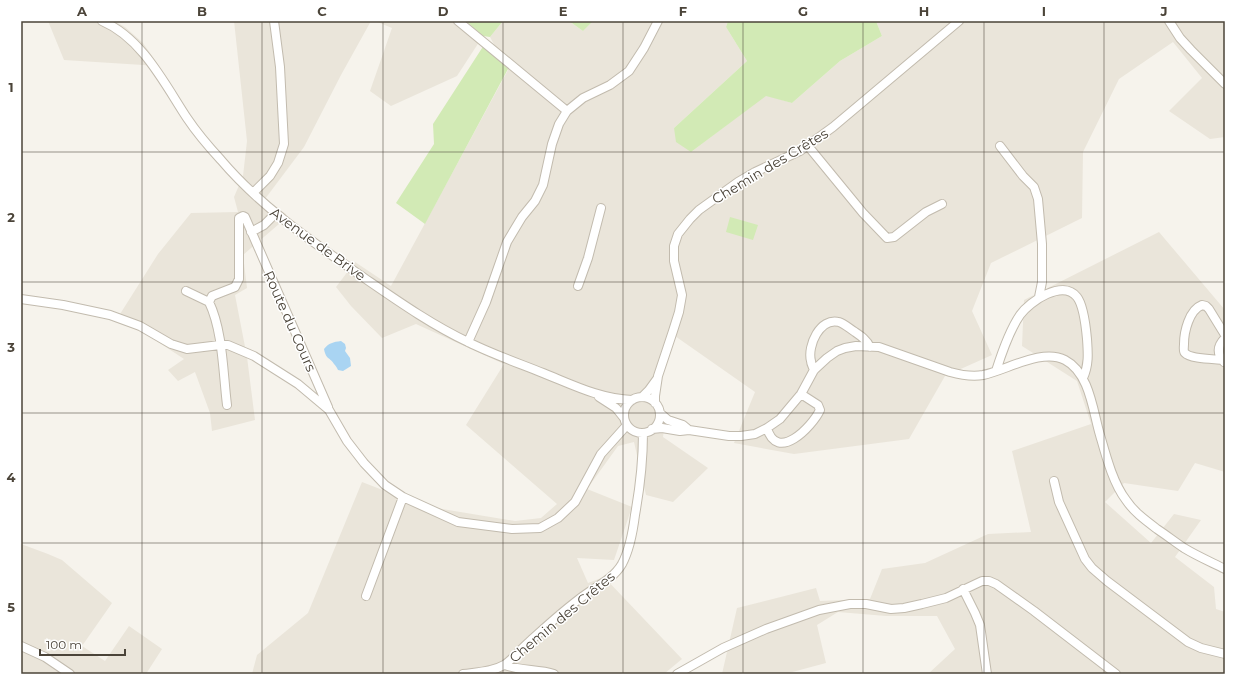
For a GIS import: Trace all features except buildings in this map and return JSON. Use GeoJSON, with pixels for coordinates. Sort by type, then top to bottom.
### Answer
{"type":"FeatureCollection","features":[{"type":"Feature","properties":{"kind":"street","name":"Avenue de Brive"},"geometry":{"type":"LineString","coordinates":[[102,21],[124,34],[140,50],[162,79],[188,119],[229,170],[276,213],[329,253],[427,320],[468,342],[592,393]]}},
{"type":"Feature","properties":{"kind":"street"},"geometry":{"type":"LineString","coordinates":[[253,193],[270,176],[278,163],[284,144],[280,67],[274,21]]}},
{"type":"Feature","properties":{"kind":"street"},"geometry":{"type":"LineString","coordinates":[[458,21],[567,112]]}},
{"type":"Feature","properties":{"kind":"street"},"geometry":{"type":"LineString","coordinates":[[468,342],[486,302],[507,242],[522,217],[535,202],[543,185],[552,144],[559,124],[567,112],[583,98],[610,85],[629,71],[644,48],[658,21]]}},
{"type":"Feature","properties":{"kind":"street","name":"Chemin des Crêtes"},"geometry":{"type":"LineString","coordinates":[[655,403],[658,376],[679,312],[682,295],[674,261],[674,246],[678,234],[699,210],[738,182],[808,146],[859,106],[959,21]]}},
{"type":"Feature","properties":{"kind":"street"},"geometry":{"type":"LineString","coordinates":[[1169,21],[1180,38],[1225,84]]}},
{"type":"Feature","properties":{"kind":"street"},"geometry":{"type":"LineString","coordinates":[[808,146],[863,213],[887,238],[894,237],[926,212],[942,204]]}},
{"type":"Feature","properties":{"kind":"street"},"geometry":{"type":"LineString","coordinates":[[1000,146],[1023,176],[1034,187],[1038,199],[1042,244],[1042,282],[1039,297]]}},
{"type":"Feature","properties":{"kind":"street"},"geometry":{"type":"LineString","coordinates":[[578,286],[588,258],[601,208]]}},
{"type":"Feature","properties":{"kind":"street"},"geometry":{"type":"LineString","coordinates":[[251,232],[264,225],[276,213]]}},
{"type":"Feature","properties":{"kind":"street","name":"Route du Cours"},"geometry":{"type":"LineString","coordinates":[[209,302],[212,296],[235,287],[239,279],[239,220],[241,216],[244,217],[330,410],[347,441],[364,463],[385,485],[403,497],[458,522],[512,529],[540,528],[558,518],[575,502],[601,454],[625,421]]}},
{"type":"Feature","properties":{"kind":"street"},"geometry":{"type":"LineString","coordinates":[[186,291],[209,302],[215,314],[227,405]]}},
{"type":"Feature","properties":{"kind":"street"},"geometry":{"type":"LineString","coordinates":[[996,371],[1014,324],[1030,303],[1039,297],[1057,291],[1066,291],[1074,293],[1078,299],[1086,331],[1088,354],[1087,370],[1082,378]]}},
{"type":"Feature","properties":{"kind":"street"},"geometry":{"type":"LineString","coordinates":[[21,299],[110,315],[140,326],[171,344],[187,349],[220,345]]}},
{"type":"Feature","properties":{"kind":"street"},"geometry":{"type":"LineString","coordinates":[[1224,361],[1198,358],[1187,355],[1184,352],[1184,335],[1188,322],[1196,309],[1202,305],[1209,309],[1225,335]]}},
{"type":"Feature","properties":{"kind":"street"},"geometry":{"type":"LineString","coordinates":[[814,370],[810,360],[810,350],[813,340],[825,325],[832,322],[839,322],[848,327],[868,342],[870,347]]}},
{"type":"Feature","properties":{"kind":"street"},"geometry":{"type":"LineString","coordinates":[[1224,361],[1219,355],[1218,351],[1221,342],[1225,338]]}},
{"type":"Feature","properties":{"kind":"street","name":"Route du Cours"},"geometry":{"type":"LineString","coordinates":[[220,345],[228,345],[254,356],[298,384],[330,410]]}},
{"type":"Feature","properties":{"kind":"street"},"geometry":{"type":"LineString","coordinates":[[592,393],[616,408],[631,430],[637,432],[643,433],[652,429],[662,428],[680,431],[689,430],[729,436],[741,436],[755,434],[780,419],[801,394],[814,370],[836,351],[845,348],[856,346],[879,347],[900,353],[943,370],[962,375],[982,375],[1036,358],[1056,357],[1066,360],[1075,368],[1089,392],[1100,435],[1112,472],[1119,490],[1126,500],[1141,517],[1184,548],[1225,569]]}},
{"type":"Feature","properties":{"kind":"street","name":"Chemin des Crêtes"},"geometry":{"type":"LineString","coordinates":[[642,397],[649,390],[658,376]]}},
{"type":"Feature","properties":{"kind":"street"},"geometry":{"type":"LineString","coordinates":[[592,393],[618,400],[632,400],[642,397],[649,398],[655,403],[660,413],[668,420],[683,425],[689,430]]}},
{"type":"Feature","properties":{"kind":"street"},"geometry":{"type":"LineString","coordinates":[[767,428],[772,440],[782,443],[792,441],[799,436],[817,417],[820,410],[818,405],[801,394]]}},
{"type":"Feature","properties":{"kind":"street"},"geometry":{"type":"LineString","coordinates":[[625,421],[624,411],[632,400]]}},
{"type":"Feature","properties":{"kind":"street"},"geometry":{"type":"LineString","coordinates":[[652,429],[658,422],[660,413]]}},
{"type":"Feature","properties":{"kind":"street","name":"Chemin des Crêtes"},"geometry":{"type":"LineString","coordinates":[[463,674],[488,671],[504,665],[564,611],[608,580],[622,565],[632,534],[640,484],[643,455],[643,433]]}},
{"type":"Feature","properties":{"kind":"street"},"geometry":{"type":"LineString","coordinates":[[1054,481],[1059,502],[1085,559],[1092,568],[1188,642],[1201,648],[1225,654]]}},
{"type":"Feature","properties":{"kind":"street"},"geometry":{"type":"LineString","coordinates":[[366,596],[403,497]]}},
{"type":"Feature","properties":{"kind":"street"},"geometry":{"type":"LineString","coordinates":[[677,674],[723,648],[766,629],[819,610],[850,604],[866,604],[891,609],[904,608],[946,598],[982,581],[989,581],[996,584],[1116,674]]}},
{"type":"Feature","properties":{"kind":"street"},"geometry":{"type":"LineString","coordinates":[[964,589],[980,625],[988,674]]}},
{"type":"Feature","properties":{"kind":"street"},"geometry":{"type":"LineString","coordinates":[[21,646],[45,657],[70,674]]}},
{"type":"Feature","properties":{"kind":"street"},"geometry":{"type":"LineString","coordinates":[[504,665],[526,671],[538,670],[554,674]]}},
{"type":"Feature","properties":{"kind":"shaded area"},"geometry":{"type":"Polygon","coordinates":[[[48,21],[114,21],[125,27],[143,43],[159,66],[64,60],[48,21]]]}},
{"type":"Feature","properties":{"kind":"shaded area"},"geometry":{"type":"Polygon","coordinates":[[[234,21],[371,21],[304,147],[265,199],[286,214],[279,224],[243,255],[247,288],[235,295],[247,357],[255,420],[212,431],[210,413],[195,372],[178,381],[168,370],[184,359],[143,332],[115,322],[158,254],[191,213],[238,212],[234,197],[243,176],[247,141],[234,21]]]}},
{"type":"Feature","properties":{"kind":"shaded area"},"geometry":{"type":"Polygon","coordinates":[[[375,21],[466,21],[483,36],[457,76],[391,106],[370,91],[392,28],[375,21]]]}},
{"type":"Feature","properties":{"kind":"shaded area"},"geometry":{"type":"Polygon","coordinates":[[[503,21],[569,21],[583,31],[593,21],[728,21],[726,27],[747,61],[674,128],[691,152],[766,95],[792,103],[840,61],[882,36],[876,21],[1225,21],[1225,137],[1210,139],[1169,111],[1202,78],[1173,42],[1119,79],[1083,152],[1082,218],[991,263],[972,311],[992,355],[945,376],[909,439],[794,454],[734,443],[755,392],[675,336],[657,395],[666,414],[663,437],[708,468],[673,502],[646,495],[634,442],[618,446],[587,489],[632,507],[614,560],[577,558],[588,583],[604,577],[682,659],[664,674],[252,674],[257,655],[308,613],[362,482],[424,506],[515,521],[541,518],[557,504],[466,425],[504,364],[416,324],[382,338],[351,306],[336,287],[355,262],[391,286],[508,70],[490,37],[503,21]]]}},
{"type":"Feature","properties":{"kind":"shaded area"},"geometry":{"type":"Polygon","coordinates":[[[1159,232],[1225,310],[1225,472],[1195,463],[1178,491],[1124,483],[1105,502],[1151,543],[1174,514],[1201,520],[1175,557],[1214,587],[1216,609],[1225,612],[1225,674],[928,674],[955,649],[937,616],[886,616],[838,612],[817,625],[826,663],[785,674],[722,674],[737,608],[816,588],[820,601],[870,599],[882,569],[925,563],[988,534],[1031,532],[1012,451],[1091,424],[1077,381],[1022,346],[1024,300],[1159,232]]]}},
{"type":"Feature","properties":{"kind":"shaded area"},"geometry":{"type":"Polygon","coordinates":[[[21,544],[62,560],[112,603],[82,646],[105,661],[129,626],[162,649],[146,674],[21,674],[21,544]]]}},
{"type":"Feature","properties":{"kind":"green space"},"geometry":{"type":"Polygon","coordinates":[[[466,21],[503,21],[490,37],[483,36],[466,21]]]}},
{"type":"Feature","properties":{"kind":"green space"},"geometry":{"type":"Polygon","coordinates":[[[569,21],[593,21],[583,31],[569,21]]]}},
{"type":"Feature","properties":{"kind":"green space"},"geometry":{"type":"Polygon","coordinates":[[[728,21],[876,21],[882,36],[840,61],[792,103],[766,96],[691,152],[676,142],[674,128],[747,61],[726,27],[728,21]]]}},
{"type":"Feature","properties":{"kind":"green space"},"geometry":{"type":"Polygon","coordinates":[[[484,45],[508,69],[425,224],[396,203],[434,144],[433,124],[484,45]]]}},
{"type":"Feature","properties":{"kind":"green space"},"geometry":{"type":"Polygon","coordinates":[[[730,217],[758,225],[753,240],[726,232],[730,217]]]}},
{"type":"Feature","properties":{"kind":"water"},"geometry":{"type":"Polygon","coordinates":[[[341,341],[345,344],[345,351],[350,358],[351,366],[343,371],[338,370],[333,362],[327,357],[324,349],[331,343],[341,341]]]}}]}
